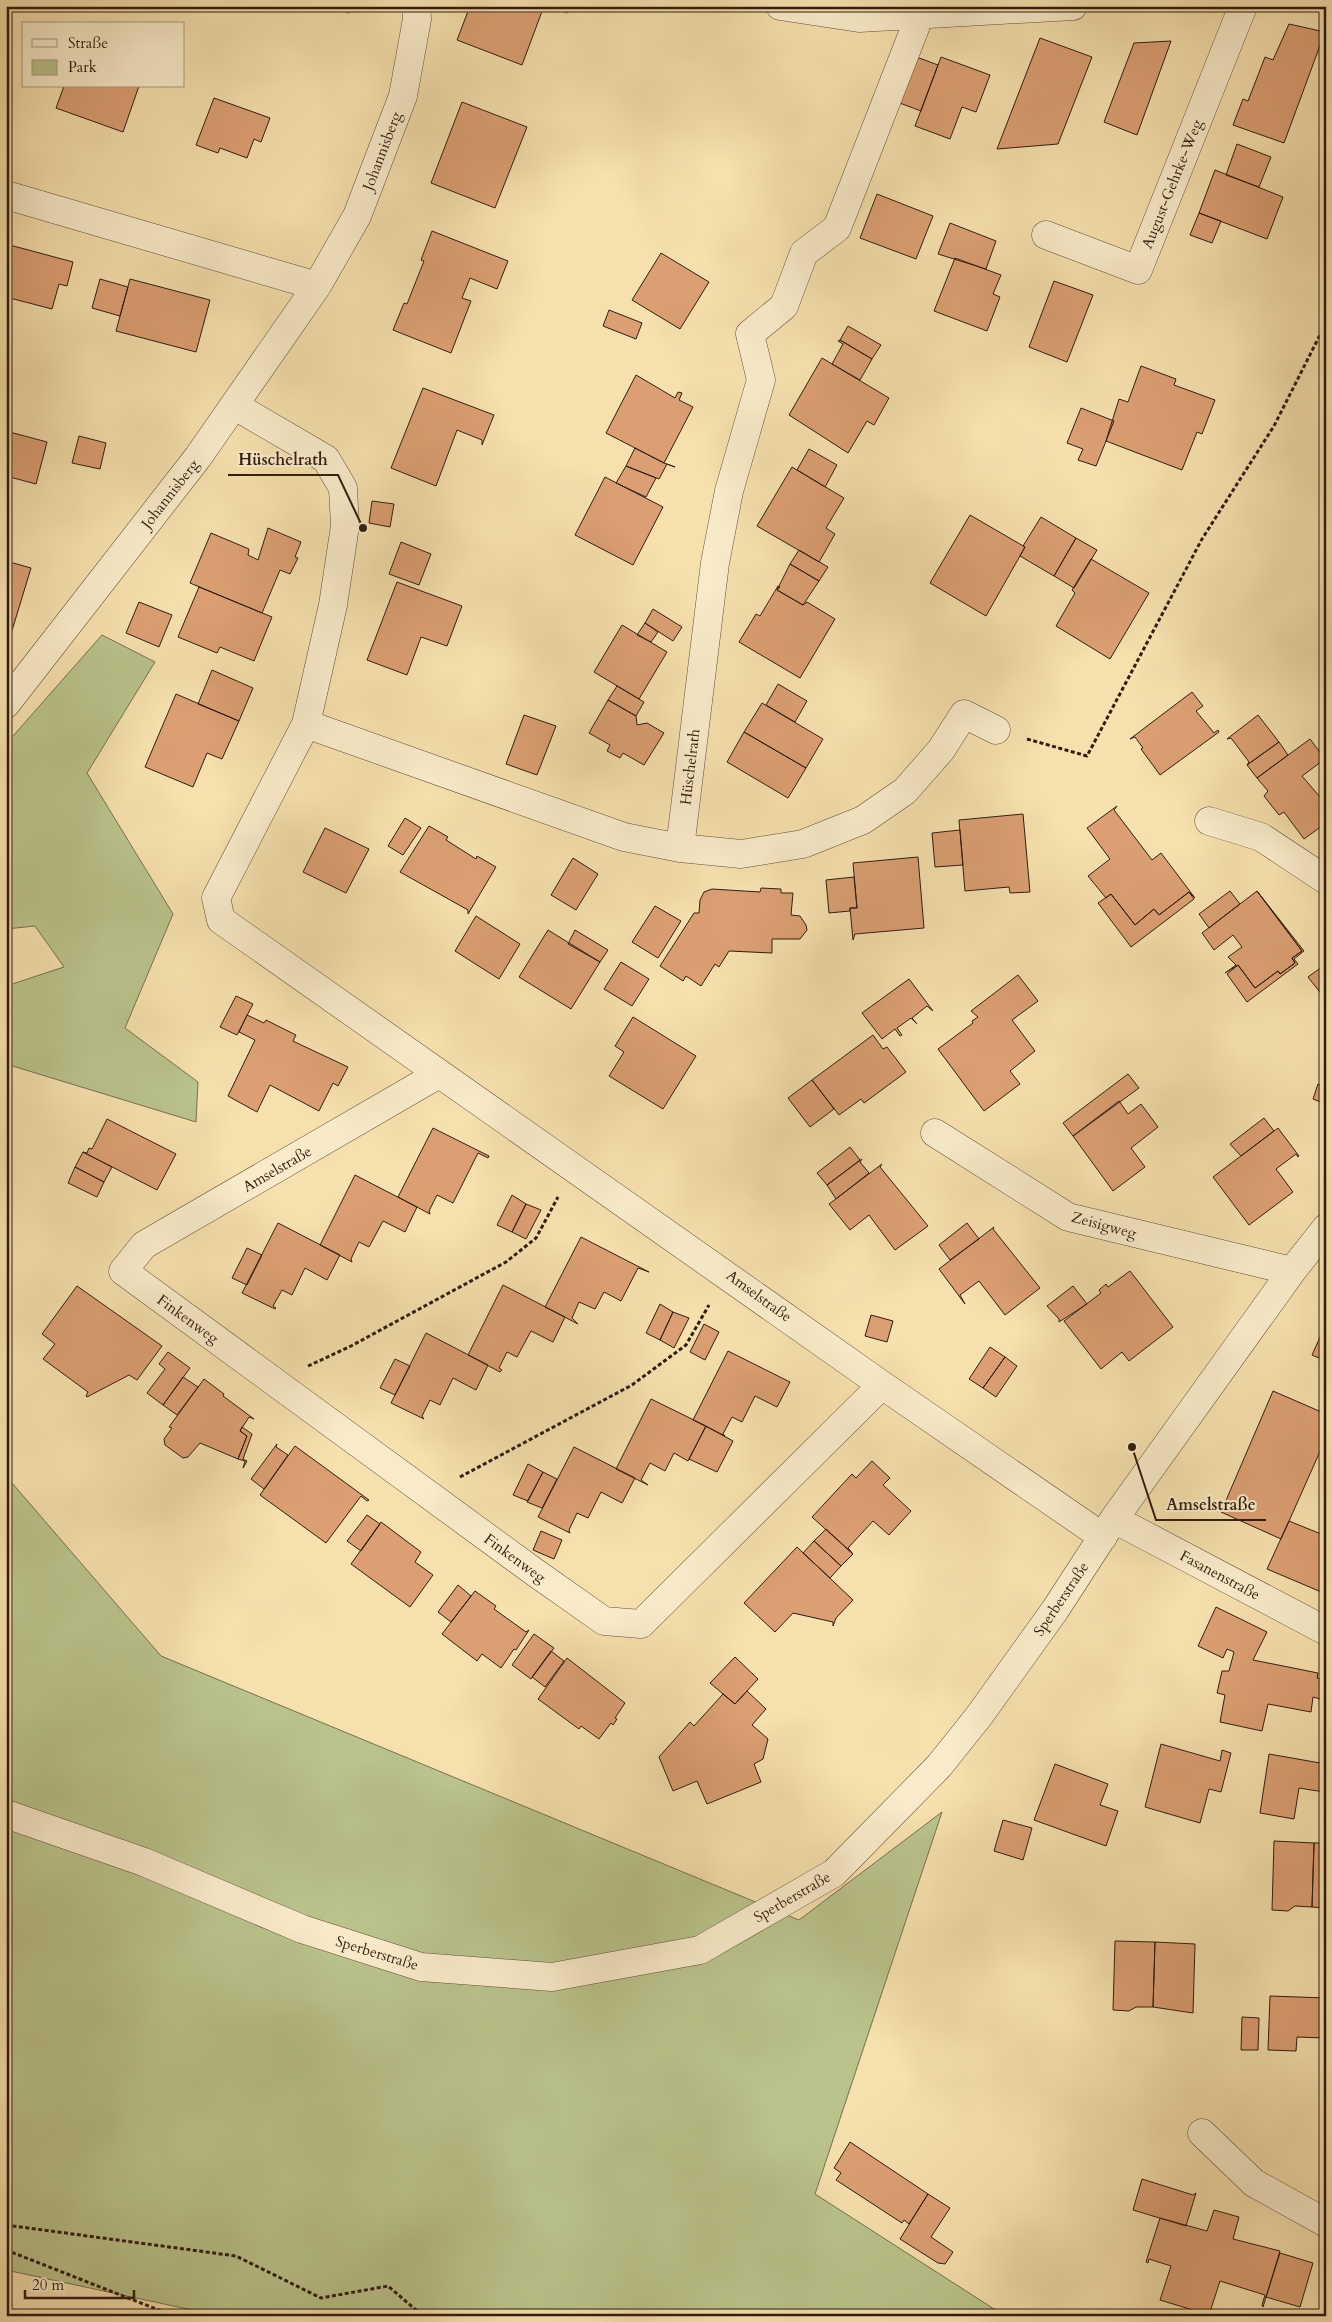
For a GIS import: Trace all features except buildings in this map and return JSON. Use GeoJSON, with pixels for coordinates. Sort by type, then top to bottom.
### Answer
{"type":"FeatureCollection","features":[{"type":"Feature","properties":{"kind":"street","name":"Johannisberg"},"geometry":{"type":"LineString","coordinates":[[9,697],[198,457],[317,286],[357,216],[403,96],[417,19],[416,6]]}},
{"type":"Feature","properties":{"kind":"street"},"geometry":{"type":"LineString","coordinates":[[780,6],[859,18],[1073,6]]}},
{"type":"Feature","properties":{"kind":"street","name":"August-Gehrke-Weg"},"geometry":{"type":"LineString","coordinates":[[1046,235],[1138,270],[1243,6]]}},
{"type":"Feature","properties":{"kind":"street","name":"Hüschelrath"},"geometry":{"type":"LineString","coordinates":[[680,848],[715,563],[728,491],[761,380],[750,334],[784,306],[804,253],[837,228],[920,15]]}},
{"type":"Feature","properties":{"kind":"street"},"geometry":{"type":"LineString","coordinates":[[6,195],[317,286]]}},
{"type":"Feature","properties":{"kind":"street"},"geometry":{"type":"LineString","coordinates":[[235,406],[326,459],[343,488],[345,526],[333,605],[306,724],[624,837],[680,848],[741,854],[803,844],[863,820],[905,791],[941,750],[964,714],[996,730]]}},
{"type":"Feature","properties":{"kind":"street","name":"Amselstraße"},"geometry":{"type":"LineString","coordinates":[[306,724],[216,898],[222,920],[882,1384],[1109,1528]]}},
{"type":"Feature","properties":{"kind":"street"},"geometry":{"type":"LineString","coordinates":[[1209,821],[1261,837],[1326,880]]}},
{"type":"Feature","properties":{"kind":"street","name":"Amselstraße"},"geometry":{"type":"LineString","coordinates":[[123,1271],[144,1245],[439,1074]]}},
{"type":"Feature","properties":{"kind":"street","name":"Zeisigweg"},"geometry":{"type":"LineString","coordinates":[[935,1133],[1068,1217],[1292,1271]]}},
{"type":"Feature","properties":{"kind":"street","name":"Sperberstraße"},"geometry":{"type":"LineString","coordinates":[[6,1814],[144,1862],[302,1930],[421,1967],[552,1977],[700,1950],[834,1873],[940,1766],[979,1716],[1050,1617],[1109,1528],[1292,1271],[1326,1228]]}},
{"type":"Feature","properties":{"kind":"street","name":"Finkenweg"},"geometry":{"type":"LineString","coordinates":[[123,1271],[274,1383],[430,1494],[532,1571],[604,1621],[641,1624],[673,1595],[882,1384]]}},
{"type":"Feature","properties":{"kind":"street","name":"Fasanenstraße"},"geometry":{"type":"LineString","coordinates":[[1109,1528],[1326,1631]]}},
{"type":"Feature","properties":{"kind":"street"},"geometry":{"type":"LineString","coordinates":[[1202,2132],[1254,2183],[1326,2223]]}},
{"type":"Feature","properties":{"kind":"path"},"geometry":{"type":"LineString","coordinates":[[996,730],[1087,756],[1202,539],[1274,426],[1326,323]]}},
{"type":"Feature","properties":{"kind":"path"},"geometry":{"type":"LineString","coordinates":[[274,1383],[351,1346],[506,1262],[536,1238],[573,1168]]}},
{"type":"Feature","properties":{"kind":"path"},"geometry":{"type":"LineString","coordinates":[[430,1494],[632,1386],[686,1345],[727,1274]]}},
{"type":"Feature","properties":{"kind":"path"},"geometry":{"type":"LineString","coordinates":[[6,2225],[236,2256],[321,2298],[388,2286],[423,2316]]}},
{"type":"Feature","properties":{"kind":"path"},"geometry":{"type":"LineString","coordinates":[[6,2250],[174,2316]]}},
{"type":"Feature","properties":{"kind":"green space"},"geometry":{"type":"Polygon","coordinates":[[[102,635],[155,662],[87,773],[173,914],[125,1028],[198,1082],[196,1122],[6,1064],[6,986],[64,967],[35,926],[6,929],[6,744],[102,635]]]}},
{"type":"Feature","properties":{"kind":"green space"},"geometry":{"type":"Polygon","coordinates":[[[6,1476],[161,1656],[799,1920],[942,1812],[815,2194],[1005,2316],[220,2316],[6,2270],[6,1476]]]}},
{"type":"Feature","properties":{"kind":"place","name":"Hüschelrath"},"geometry":{"type":"Point","coordinates":[363,528]}},
{"type":"Feature","properties":{"kind":"place","name":"Amselstraße"},"geometry":{"type":"Point","coordinates":[1132,1447]}}]}
